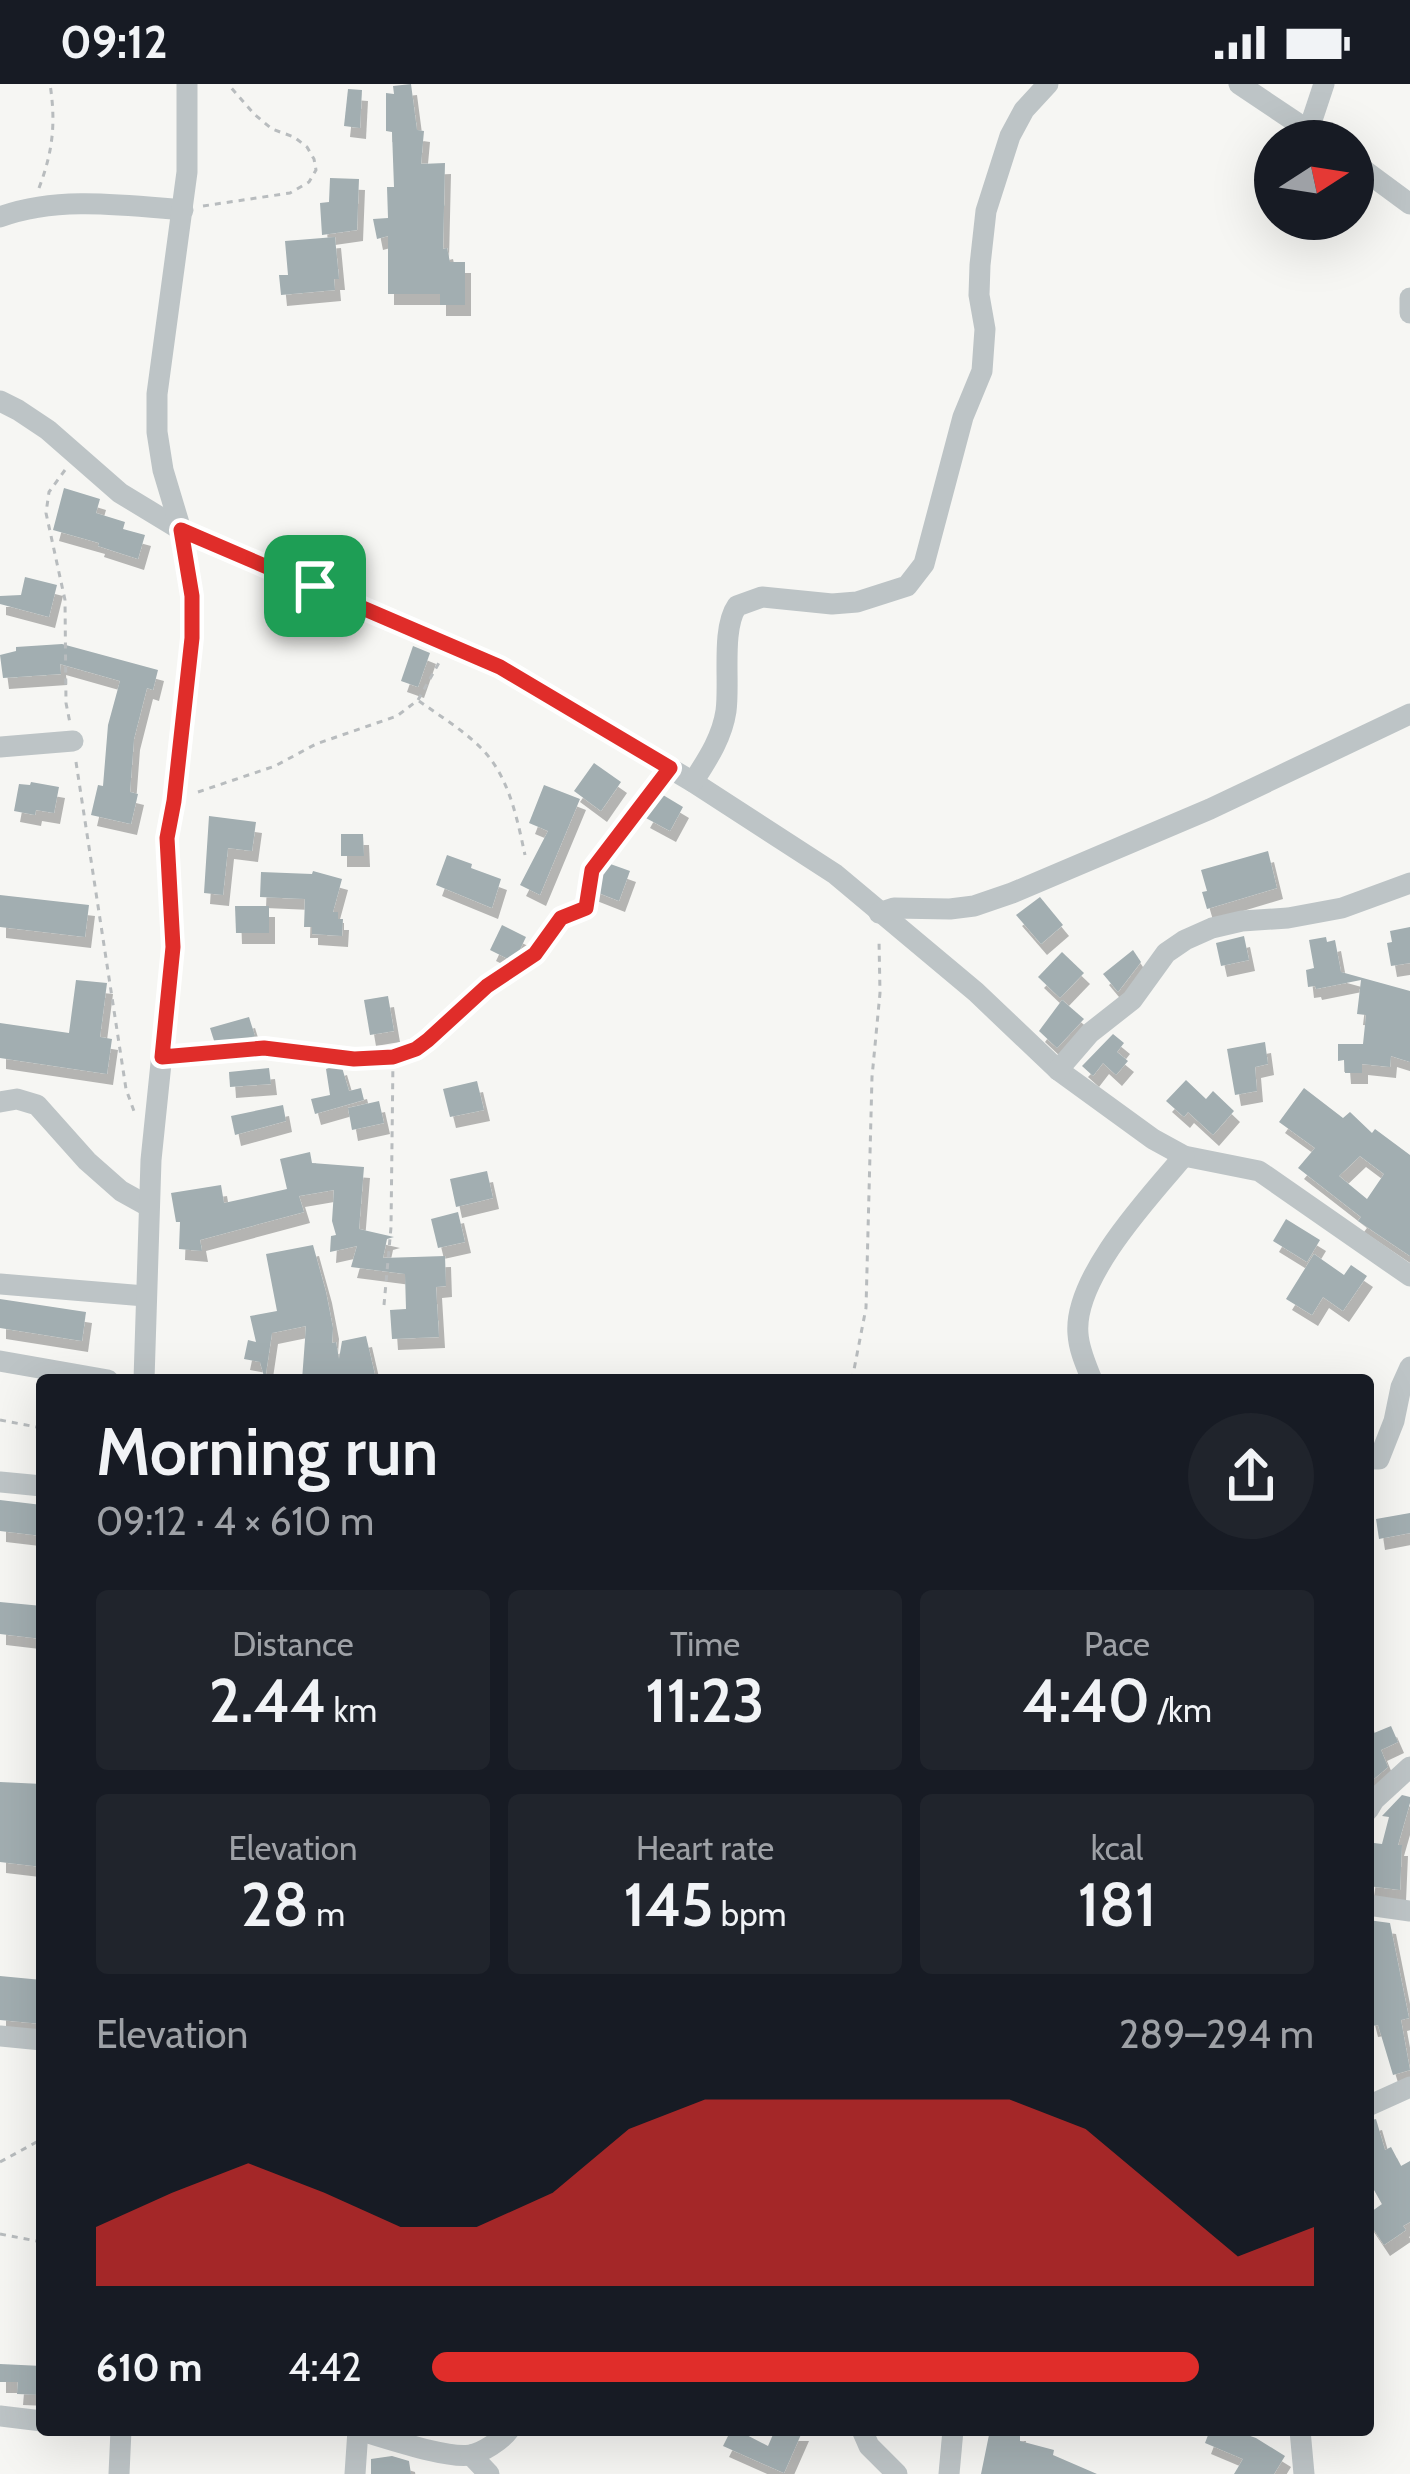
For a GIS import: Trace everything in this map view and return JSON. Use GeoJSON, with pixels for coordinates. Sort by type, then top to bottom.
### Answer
{"type":"FeatureCollection","features":[{"type":"Feature","properties":{"kind":"street"},"geometry":{"type":"LineString","coordinates":[[144,1374],[148,1206],[173,947],[167,838],[192,638],[192,596],[181,530],[157,432],[157,394],[188,172],[187,84]]}},
{"type":"Feature","properties":{"kind":"street"},"geometry":{"type":"LineString","coordinates":[[693,782],[722,729],[729,623],[737,606],[762,597],[857,602],[907,586],[924,565],[964,417],[982,371],[985,329],[979,295],[986,211],[1010,136],[1024,110],[1048,84]]}},
{"type":"Feature","properties":{"kind":"street"},"geometry":{"type":"LineString","coordinates":[[1239,84],[1293,120]]}},
{"type":"Feature","properties":{"kind":"street"},"geometry":{"type":"LineString","coordinates":[[1318,120],[1324,84]]}},
{"type":"Feature","properties":{"kind":"street"},"geometry":{"type":"LineString","coordinates":[[1374,177],[1410,204]]}},
{"type":"Feature","properties":{"kind":"street"},"geometry":{"type":"LineString","coordinates":[[0,217],[32,206],[114,204],[184,210]]}},
{"type":"Feature","properties":{"kind":"street"},"geometry":{"type":"LineString","coordinates":[[1410,298],[1410,313]]}},
{"type":"Feature","properties":{"kind":"street"},"geometry":{"type":"LineString","coordinates":[[0,401],[18,410],[120,493],[181,530],[500,667],[693,782],[835,874],[976,992],[1058,1070],[1153,1139],[1184,1156],[1258,1172],[1410,1276]]}},
{"type":"Feature","properties":{"kind":"street"},"geometry":{"type":"LineString","coordinates":[[879,913],[894,908],[974,906],[1012,893],[1210,809],[1410,714]]}},
{"type":"Feature","properties":{"kind":"street"},"geometry":{"type":"LineString","coordinates":[[0,747],[73,741]]}},
{"type":"Feature","properties":{"kind":"street"},"geometry":{"type":"LineString","coordinates":[[1058,1070],[1090,1033],[1132,1000],[1166,953],[1185,940],[1242,921],[1288,919],[1342,908],[1410,883]]}},
{"type":"Feature","properties":{"kind":"street"},"geometry":{"type":"LineString","coordinates":[[0,1102],[17,1099],[37,1105],[86,1161],[121,1191],[148,1206]]}},
{"type":"Feature","properties":{"kind":"street"},"geometry":{"type":"LineString","coordinates":[[1090,1374],[1077,1331],[1100,1262],[1184,1156]]}},
{"type":"Feature","properties":{"kind":"street"},"geometry":{"type":"LineString","coordinates":[[0,1284],[146,1296]]}},
{"type":"Feature","properties":{"kind":"street"},"geometry":{"type":"LineString","coordinates":[[0,1361],[74,1374]]}},
{"type":"Feature","properties":{"kind":"street"},"geometry":{"type":"LineString","coordinates":[[1374,1459],[1394,1420],[1410,1367]]}},
{"type":"Feature","properties":{"kind":"street"},"geometry":{"type":"LineString","coordinates":[[0,1482],[36,1485]]}},
{"type":"Feature","properties":{"kind":"street"},"geometry":{"type":"LineString","coordinates":[[1374,1800],[1410,1767]]}},
{"type":"Feature","properties":{"kind":"street"},"geometry":{"type":"LineString","coordinates":[[1374,1906],[1410,1911]]}},
{"type":"Feature","properties":{"kind":"street"},"geometry":{"type":"LineString","coordinates":[[0,2036],[36,2039]]}},
{"type":"Feature","properties":{"kind":"street"},"geometry":{"type":"LineString","coordinates":[[1374,2103],[1410,2086]]}},
{"type":"Feature","properties":{"kind":"street"},"geometry":{"type":"LineString","coordinates":[[0,2416],[36,2420]]}},
{"type":"Feature","properties":{"kind":"street"},"geometry":{"type":"LineString","coordinates":[[119,2436],[119,2474]]}},
{"type":"Feature","properties":{"kind":"street"},"geometry":{"type":"LineString","coordinates":[[355,2474],[358,2436]]}},
{"type":"Feature","properties":{"kind":"street"},"geometry":{"type":"LineString","coordinates":[[379,2436],[428,2450],[471,2455],[505,2436]]}},
{"type":"Feature","properties":{"kind":"street"},"geometry":{"type":"LineString","coordinates":[[865,2436],[896,2474]]}},
{"type":"Feature","properties":{"kind":"street"},"geometry":{"type":"LineString","coordinates":[[949,2474],[952,2436]]}},
{"type":"Feature","properties":{"kind":"street"},"geometry":{"type":"LineString","coordinates":[[1301,2436],[1304,2474]]}},
{"type":"Feature","properties":{"kind":"street"},"geometry":{"type":"LineString","coordinates":[[471,2455],[489,2474]]}},
{"type":"Feature","properties":{"kind":"path"},"geometry":{"type":"LineString","coordinates":[[32,206],[50,158],[50,84]]}},
{"type":"Feature","properties":{"kind":"path"},"geometry":{"type":"LineString","coordinates":[[184,210],[290,193],[309,182],[316,170],[307,147],[294,136],[272,129],[228,84]]}},
{"type":"Feature","properties":{"kind":"path"},"geometry":{"type":"LineString","coordinates":[[78,456],[49,492],[46,513],[64,600],[66,703],[126,1089],[139,1125]]}},
{"type":"Feature","properties":{"kind":"path"},"geometry":{"type":"LineString","coordinates":[[174,801],[397,716],[429,685],[449,643]]}},
{"type":"Feature","properties":{"kind":"path"},"geometry":{"type":"LineString","coordinates":[[418,700],[469,738],[497,768],[525,855]]}},
{"type":"Feature","properties":{"kind":"path"},"geometry":{"type":"LineString","coordinates":[[162,1057],[264,1048],[354,1059],[393,1057],[416,1049],[487,986],[535,954],[561,918],[586,908],[592,870],[670,768]]}},
{"type":"Feature","properties":{"kind":"path"},"geometry":{"type":"LineString","coordinates":[[853,1374],[866,1308],[872,1077],[880,993],[879,913]]}},
{"type":"Feature","properties":{"kind":"path"},"geometry":{"type":"LineString","coordinates":[[384,1305],[391,1227],[393,1057]]}},
{"type":"Feature","properties":{"kind":"path"},"geometry":{"type":"LineString","coordinates":[[0,1420],[36,1427]]}},
{"type":"Feature","properties":{"kind":"path"},"geometry":{"type":"LineString","coordinates":[[0,2162],[36,2142]]}},
{"type":"Feature","properties":{"kind":"path"},"geometry":{"type":"LineString","coordinates":[[0,2234],[36,2241]]}},
{"type":"Feature","properties":{"kind":"building"},"geometry":{"type":"Polygon","coordinates":[[[411,84],[417,130],[424,131],[421,164],[445,163],[443,249],[447,248],[450,262],[465,262],[465,305],[440,305],[440,294],[388,294],[388,236],[377,239],[373,219],[388,218],[387,187],[394,187],[386,93],[394,94],[393,86],[411,84]]]}},
{"type":"Feature","properties":{"kind":"building"},"geometry":{"type":"Polygon","coordinates":[[[348,89],[362,90],[360,128],[344,126],[348,89]]]}},
{"type":"Feature","properties":{"kind":"building"},"geometry":{"type":"Polygon","coordinates":[[[330,178],[359,179],[357,230],[322,235],[320,203],[329,202],[330,178]]]}},
{"type":"Feature","properties":{"kind":"building"},"geometry":{"type":"Polygon","coordinates":[[[335,237],[339,279],[334,279],[335,290],[281,295],[279,275],[288,275],[285,241],[335,237]]]}},
{"type":"Feature","properties":{"kind":"building"},"geometry":{"type":"Polygon","coordinates":[[[64,488],[100,499],[96,513],[125,522],[123,529],[145,535],[138,559],[53,530],[64,488]]]}},
{"type":"Feature","properties":{"kind":"building"},"geometry":{"type":"Polygon","coordinates":[[[25,577],[57,585],[49,617],[0,604],[0,596],[21,595],[25,577]]]}},
{"type":"Feature","properties":{"kind":"building"},"geometry":{"type":"Polygon","coordinates":[[[62,644],[158,670],[153,690],[147,688],[134,739],[130,792],[138,794],[131,824],[91,815],[98,785],[103,786],[108,725],[120,681],[60,664],[61,674],[3,678],[0,655],[16,647],[62,644]]]}},
{"type":"Feature","properties":{"kind":"building"},"geometry":{"type":"Polygon","coordinates":[[[413,646],[430,653],[418,687],[401,681],[413,646]]]}},
{"type":"Feature","properties":{"kind":"building"},"geometry":{"type":"Polygon","coordinates":[[[594,763],[621,782],[601,811],[574,791],[594,763]]]}},
{"type":"Feature","properties":{"kind":"building"},"geometry":{"type":"Polygon","coordinates":[[[19,784],[59,787],[54,813],[14,811],[19,784]]]}},
{"type":"Feature","properties":{"kind":"building"},"geometry":{"type":"Polygon","coordinates":[[[544,785],[580,799],[540,895],[520,885],[548,831],[529,823],[544,785]]]}},
{"type":"Feature","properties":{"kind":"building"},"geometry":{"type":"Polygon","coordinates":[[[658,792],[683,807],[670,831],[644,817],[658,792]]]}},
{"type":"Feature","properties":{"kind":"building"},"geometry":{"type":"Polygon","coordinates":[[[209,816],[256,822],[252,851],[228,848],[223,895],[204,893],[209,816]]]}},
{"type":"Feature","properties":{"kind":"building"},"geometry":{"type":"Polygon","coordinates":[[[341,834],[363,834],[364,856],[341,856],[341,834]]]}},
{"type":"Feature","properties":{"kind":"building"},"geometry":{"type":"Polygon","coordinates":[[[1268,851],[1277,888],[1207,909],[1201,870],[1268,851]]]}},
{"type":"Feature","properties":{"kind":"building"},"geometry":{"type":"Polygon","coordinates":[[[447,855],[501,879],[492,908],[436,885],[447,855]]]}},
{"type":"Feature","properties":{"kind":"building"},"geometry":{"type":"Polygon","coordinates":[[[602,861],[630,871],[619,901],[591,890],[602,861]]]}},
{"type":"Feature","properties":{"kind":"building"},"geometry":{"type":"Polygon","coordinates":[[[313,871],[342,879],[333,912],[343,919],[342,936],[312,934],[312,927],[304,927],[305,899],[260,897],[261,872],[313,871]]]}},
{"type":"Feature","properties":{"kind":"building"},"geometry":{"type":"Polygon","coordinates":[[[0,895],[89,905],[85,937],[0,927],[0,895]]]}},
{"type":"Feature","properties":{"kind":"building"},"geometry":{"type":"Polygon","coordinates":[[[1040,897],[1063,925],[1041,944],[1016,915],[1040,897]]]}},
{"type":"Feature","properties":{"kind":"building"},"geometry":{"type":"Polygon","coordinates":[[[235,906],[269,906],[269,933],[236,933],[235,906]]]}},
{"type":"Feature","properties":{"kind":"building"},"geometry":{"type":"Polygon","coordinates":[[[502,925],[526,937],[514,962],[490,950],[502,925]]]}},
{"type":"Feature","properties":{"kind":"building"},"geometry":{"type":"Polygon","coordinates":[[[1410,927],[1410,963],[1391,966],[1390,931],[1410,927]]]}},
{"type":"Feature","properties":{"kind":"building"},"geometry":{"type":"Polygon","coordinates":[[[1244,936],[1249,960],[1221,966],[1216,943],[1244,936]]]}},
{"type":"Feature","properties":{"kind":"building"},"geometry":{"type":"Polygon","coordinates":[[[1326,937],[1327,942],[1335,940],[1341,972],[1410,991],[1410,1062],[1391,1056],[1390,1067],[1362,1064],[1362,1073],[1345,1073],[1344,1060],[1338,1061],[1338,1044],[1363,1044],[1366,1015],[1357,1014],[1361,980],[1308,987],[1306,970],[1314,968],[1309,940],[1326,937]]]}},
{"type":"Feature","properties":{"kind":"building"},"geometry":{"type":"Polygon","coordinates":[[[1133,950],[1141,962],[1118,992],[1103,974],[1133,950]]]}},
{"type":"Feature","properties":{"kind":"building"},"geometry":{"type":"Polygon","coordinates":[[[1062,952],[1084,973],[1060,998],[1038,977],[1062,952]]]}},
{"type":"Feature","properties":{"kind":"building"},"geometry":{"type":"Polygon","coordinates":[[[76,980],[107,983],[100,1037],[112,1039],[107,1074],[0,1058],[0,1023],[69,1033],[76,980]]]}},
{"type":"Feature","properties":{"kind":"building"},"geometry":{"type":"Polygon","coordinates":[[[388,996],[394,1031],[370,1035],[364,1000],[388,996]]]}},
{"type":"Feature","properties":{"kind":"building"},"geometry":{"type":"Polygon","coordinates":[[[1062,1000],[1084,1019],[1057,1048],[1039,1031],[1062,1000]]]}},
{"type":"Feature","properties":{"kind":"building"},"geometry":{"type":"Polygon","coordinates":[[[249,1017],[255,1036],[216,1047],[210,1028],[249,1017]]]}},
{"type":"Feature","properties":{"kind":"building"},"geometry":{"type":"Polygon","coordinates":[[[1113,1034],[1124,1043],[1117,1052],[1128,1061],[1116,1075],[1103,1063],[1093,1076],[1082,1066],[1113,1034]]]}},
{"type":"Feature","properties":{"kind":"building"},"geometry":{"type":"Polygon","coordinates":[[[1265,1042],[1268,1064],[1255,1067],[1257,1091],[1235,1095],[1227,1049],[1265,1042]]]}},
{"type":"Feature","properties":{"kind":"building"},"geometry":{"type":"Polygon","coordinates":[[[341,1064],[349,1091],[361,1088],[364,1100],[315,1114],[311,1099],[330,1095],[326,1069],[341,1064]]]}},
{"type":"Feature","properties":{"kind":"building"},"geometry":{"type":"Polygon","coordinates":[[[269,1068],[271,1084],[230,1087],[229,1072],[269,1068]]]}},
{"type":"Feature","properties":{"kind":"building"},"geometry":{"type":"Polygon","coordinates":[[[1186,1080],[1206,1099],[1213,1091],[1234,1111],[1213,1135],[1188,1112],[1184,1117],[1166,1101],[1186,1080]]]}},
{"type":"Feature","properties":{"kind":"building"},"geometry":{"type":"Polygon","coordinates":[[[477,1081],[484,1110],[450,1117],[443,1089],[477,1081]]]}},
{"type":"Feature","properties":{"kind":"building"},"geometry":{"type":"Polygon","coordinates":[[[1304,1088],[1343,1118],[1350,1112],[1372,1133],[1375,1129],[1410,1155],[1410,1256],[1358,1221],[1361,1217],[1298,1168],[1315,1148],[1279,1122],[1304,1088]],[[1360,1156],[1339,1176],[1367,1199],[1384,1174],[1360,1156]]]}},
{"type":"Feature","properties":{"kind":"building"},"geometry":{"type":"Polygon","coordinates":[[[379,1101],[384,1123],[352,1130],[348,1108],[379,1101]]]}},
{"type":"Feature","properties":{"kind":"building"},"geometry":{"type":"Polygon","coordinates":[[[283,1105],[286,1121],[235,1135],[231,1116],[283,1105]]]}},
{"type":"Feature","properties":{"kind":"building"},"geometry":{"type":"Polygon","coordinates":[[[310,1152],[312,1163],[364,1167],[359,1229],[394,1237],[387,1239],[383,1258],[445,1256],[446,1286],[436,1287],[439,1337],[392,1339],[390,1310],[406,1309],[405,1274],[351,1267],[357,1246],[330,1252],[331,1236],[336,1235],[334,1190],[299,1196],[304,1212],[200,1240],[202,1251],[179,1249],[180,1222],[176,1222],[171,1193],[221,1185],[224,1203],[287,1189],[280,1159],[310,1152]]]}},
{"type":"Feature","properties":{"kind":"building"},"geometry":{"type":"Polygon","coordinates":[[[487,1171],[493,1198],[456,1207],[450,1179],[487,1171]]]}},
{"type":"Feature","properties":{"kind":"building"},"geometry":{"type":"Polygon","coordinates":[[[458,1212],[465,1242],[438,1248],[431,1219],[458,1212]]]}},
{"type":"Feature","properties":{"kind":"building"},"geometry":{"type":"Polygon","coordinates":[[[1286,1219],[1320,1240],[1307,1262],[1273,1241],[1286,1219]]]}},
{"type":"Feature","properties":{"kind":"building"},"geometry":{"type":"Polygon","coordinates":[[[313,1245],[339,1359],[342,1341],[366,1336],[375,1374],[302,1374],[306,1326],[272,1333],[266,1374],[260,1362],[244,1359],[248,1340],[256,1342],[250,1316],[277,1311],[266,1254],[313,1245]]]}},
{"type":"Feature","properties":{"kind":"building"},"geometry":{"type":"Polygon","coordinates":[[[1314,1254],[1344,1275],[1351,1265],[1367,1276],[1343,1311],[1323,1297],[1312,1315],[1286,1299],[1314,1254]]]}},
{"type":"Feature","properties":{"kind":"building"},"geometry":{"type":"Polygon","coordinates":[[[0,1299],[86,1312],[82,1341],[0,1328],[0,1299]]]}},
{"type":"Feature","properties":{"kind":"building"},"geometry":{"type":"Polygon","coordinates":[[[0,1500],[36,1504],[36,1535],[0,1531],[0,1500]]]}},
{"type":"Feature","properties":{"kind":"building"},"geometry":{"type":"Polygon","coordinates":[[[1410,1513],[1410,1533],[1379,1539],[1376,1519],[1410,1513]]]}},
{"type":"Feature","properties":{"kind":"building"},"geometry":{"type":"Polygon","coordinates":[[[0,1602],[36,1605],[36,1638],[0,1634],[0,1602]]]}},
{"type":"Feature","properties":{"kind":"building"},"geometry":{"type":"Polygon","coordinates":[[[1391,1726],[1398,1742],[1381,1750],[1388,1767],[1374,1779],[1374,1733],[1391,1726]]]}},
{"type":"Feature","properties":{"kind":"building"},"geometry":{"type":"Polygon","coordinates":[[[0,1782],[36,1784],[36,1866],[0,1862],[0,1782]]]}},
{"type":"Feature","properties":{"kind":"building"},"geometry":{"type":"Polygon","coordinates":[[[1402,1795],[1410,1797],[1398,1845],[1402,1845],[1400,1890],[1374,1887],[1374,1843],[1382,1844],[1389,1817],[1382,1816],[1402,1795]]]}},
{"type":"Feature","properties":{"kind":"building"},"geometry":{"type":"Polygon","coordinates":[[[1374,1921],[1390,1923],[1409,2018],[1401,2020],[1410,2070],[1393,2075],[1378,2025],[1374,2026],[1374,1921]]]}},
{"type":"Feature","properties":{"kind":"building"},"geometry":{"type":"Polygon","coordinates":[[[0,1976],[36,1979],[36,2023],[0,2020],[0,1976]]]}},
{"type":"Feature","properties":{"kind":"building"},"geometry":{"type":"Polygon","coordinates":[[[1374,2120],[1385,2150],[1391,2147],[1401,2166],[1410,2161],[1410,2222],[1384,2245],[1374,2230],[1374,2210],[1382,2204],[1374,2190],[1374,2120]]]}},
{"type":"Feature","properties":{"kind":"building"},"geometry":{"type":"Polygon","coordinates":[[[0,2364],[36,2366],[36,2395],[17,2394],[18,2382],[0,2382],[0,2364]]]}},
{"type":"Feature","properties":{"kind":"building"},"geometry":{"type":"Polygon","coordinates":[[[728,2436],[749,2436],[768,2446],[772,2436],[800,2436],[784,2473],[723,2446],[728,2436]]]}},
{"type":"Feature","properties":{"kind":"building"},"geometry":{"type":"Polygon","coordinates":[[[989,2436],[1020,2436],[1020,2441],[1054,2450],[1053,2455],[1097,2474],[981,2474],[989,2436]]]}},
{"type":"Feature","properties":{"kind":"building"},"geometry":{"type":"Polygon","coordinates":[[[1208,2436],[1250,2436],[1285,2456],[1274,2474],[1234,2474],[1243,2459],[1205,2443],[1208,2436]]]}},
{"type":"Feature","properties":{"kind":"building"},"geometry":{"type":"Polygon","coordinates":[[[392,2456],[409,2461],[411,2474],[371,2474],[371,2459],[392,2456]]]}},
{"type":"Feature","properties":{"kind":"route"},"geometry":{"type":"LineString","coordinates":[[181,530],[315,586],[500,667],[670,768],[592,870],[586,908],[561,918],[535,954],[487,986],[416,1049],[393,1057],[354,1059],[264,1048],[162,1057],[173,947],[167,838],[192,638],[192,596],[181,530]]}}]}
